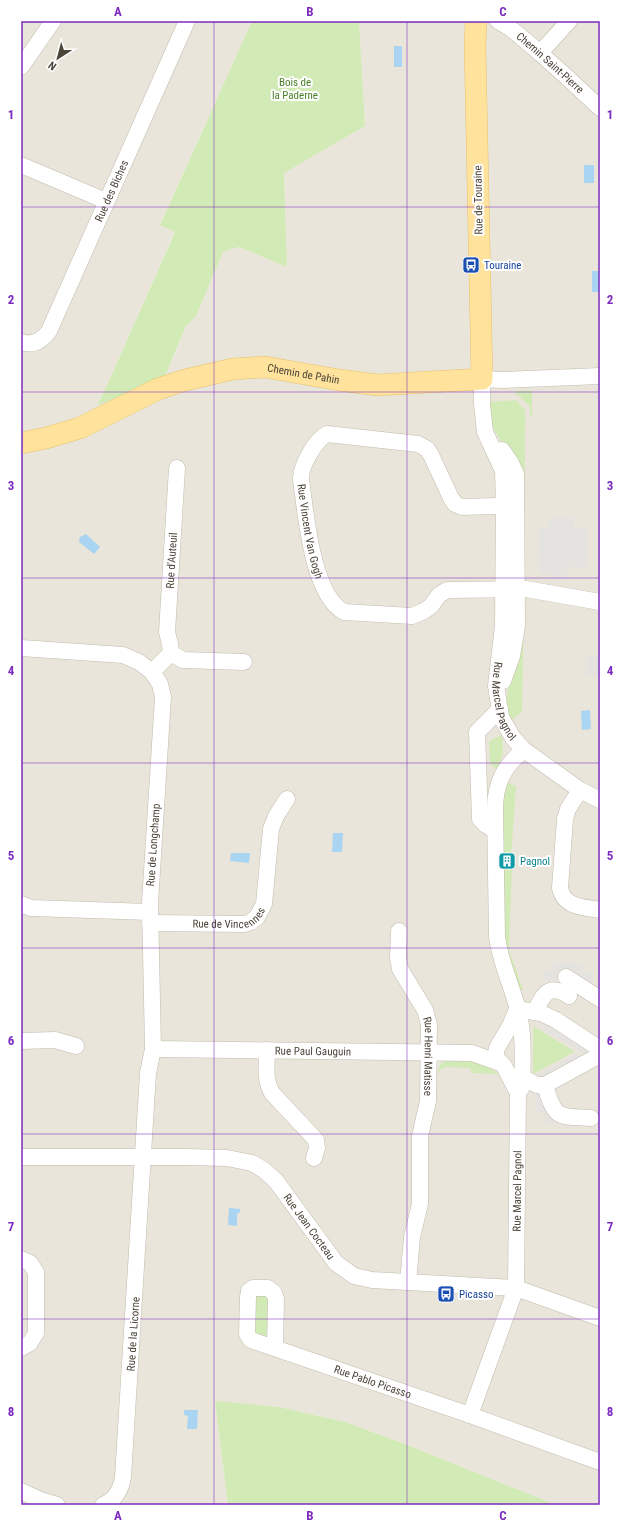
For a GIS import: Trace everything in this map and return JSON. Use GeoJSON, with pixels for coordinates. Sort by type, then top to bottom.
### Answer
{"type":"FeatureCollection","features":[{"type":"Feature","properties":{"kind":"main road","name":"Rue de Touraine"},"geometry":{"type":"LineString","coordinates":[[476,21],[475,54],[482,379]]}},
{"type":"Feature","properties":{"kind":"main road","name":"Chemin de Pahin"},"geometry":{"type":"LineString","coordinates":[[21,443],[46,438],[80,428],[158,390],[185,380],[233,369],[265,367],[338,380],[377,385],[482,379]]}},
{"type":"Feature","properties":{"kind":"street"},"geometry":{"type":"LineString","coordinates":[[21,67],[53,21]]}},
{"type":"Feature","properties":{"kind":"street","name":"Rue des Biches"},"geometry":{"type":"LineString","coordinates":[[21,342],[28,344],[38,342],[49,332],[187,21]]}},
{"type":"Feature","properties":{"kind":"street","name":"Chemin Saint-Pierre"},"geometry":{"type":"LineString","coordinates":[[498,21],[505,24],[540,53],[600,108]]}},
{"type":"Feature","properties":{"kind":"street"},"geometry":{"type":"LineString","coordinates":[[540,53],[569,21]]}},
{"type":"Feature","properties":{"kind":"street"},"geometry":{"type":"LineString","coordinates":[[21,164],[106,201]]}},
{"type":"Feature","properties":{"kind":"street","name":"Chemin de Pahin"},"geometry":{"type":"LineString","coordinates":[[482,379],[502,380],[600,376]]}},
{"type":"Feature","properties":{"kind":"street"},"geometry":{"type":"LineString","coordinates":[[482,379],[484,422],[511,463],[516,474],[510,507],[510,588],[517,626],[512,656],[499,704],[477,732],[480,819],[486,825],[495,830]]}},
{"type":"Feature","properties":{"kind":"street","name":"Rue Vincent Van Gogh"},"geometry":{"type":"LineString","coordinates":[[510,507],[462,506],[455,504],[431,455],[427,449],[418,444],[327,434],[317,441],[301,473],[310,537],[317,570],[331,602],[340,611],[348,614],[412,616],[420,614],[427,609],[439,595],[447,590],[510,588]]}},
{"type":"Feature","properties":{"kind":"street","name":"Rue d'Auteuil"},"geometry":{"type":"LineString","coordinates":[[171,653],[167,632],[177,468]]}},
{"type":"Feature","properties":{"kind":"street"},"geometry":{"type":"LineString","coordinates":[[510,588],[526,589],[600,602]]}},
{"type":"Feature","properties":{"kind":"street","name":"Rue de Longchamp"},"geometry":{"type":"LineString","coordinates":[[21,648],[123,655],[139,662],[152,672],[160,684],[163,697],[150,918],[153,1050],[148,1073],[143,1157]]}},
{"type":"Feature","properties":{"kind":"street"},"geometry":{"type":"LineString","coordinates":[[152,672],[171,653],[183,660],[244,662]]}},
{"type":"Feature","properties":{"kind":"street","name":"Rue Marcel Pagnol"},"geometry":{"type":"LineString","coordinates":[[499,704],[501,717],[512,738],[524,750],[516,756],[498,784],[495,794],[497,936],[498,949],[520,1019],[522,1040],[522,1087],[518,1093]]}},
{"type":"Feature","properties":{"kind":"street"},"geometry":{"type":"LineString","coordinates":[[524,750],[580,790],[600,800]]}},
{"type":"Feature","properties":{"kind":"street"},"geometry":{"type":"LineString","coordinates":[[580,790],[568,809],[564,819],[560,888],[563,896],[569,903],[600,910]]}},
{"type":"Feature","properties":{"kind":"street","name":"Rue de Vincennes"},"geometry":{"type":"LineString","coordinates":[[21,904],[31,908],[150,918],[245,924],[251,922],[257,917],[264,904],[271,829],[276,816],[287,799]]}},
{"type":"Feature","properties":{"kind":"street","name":"Rue Henri Matisse"},"geometry":{"type":"LineString","coordinates":[[399,931],[398,958],[400,969],[425,1010],[429,1025],[428,1101],[420,1136],[420,1204],[412,1237],[408,1282]]}},
{"type":"Feature","properties":{"kind":"street"},"geometry":{"type":"LineString","coordinates":[[566,977],[600,999]]}},
{"type":"Feature","properties":{"kind":"street"},"geometry":{"type":"LineString","coordinates":[[535,1012],[542,998],[548,993],[560,991],[569,996]]}},
{"type":"Feature","properties":{"kind":"street"},"geometry":{"type":"LineString","coordinates":[[499,1043],[511,1024],[517,1009],[541,1013],[556,1020],[600,1049]]}},
{"type":"Feature","properties":{"kind":"street"},"geometry":{"type":"LineString","coordinates":[[499,1043],[507,1037],[517,1037],[522,1040]]}},
{"type":"Feature","properties":{"kind":"street"},"geometry":{"type":"LineString","coordinates":[[21,1041],[55,1040],[76,1046]]}},
{"type":"Feature","properties":{"kind":"street","name":"Rue Marcel Pagnol"},"geometry":{"type":"LineString","coordinates":[[499,1043],[496,1053],[518,1093],[516,1288]]}},
{"type":"Feature","properties":{"kind":"street","name":"Rue Paul Gauguin"},"geometry":{"type":"LineString","coordinates":[[472,1053],[499,1043]]}},
{"type":"Feature","properties":{"kind":"street","name":"Rue Paul Gauguin"},"geometry":{"type":"LineString","coordinates":[[153,1050],[472,1053],[502,1065]]}},
{"type":"Feature","properties":{"kind":"street"},"geometry":{"type":"LineString","coordinates":[[267,1050],[266,1079],[268,1086],[316,1140],[317,1148],[314,1158]]}},
{"type":"Feature","properties":{"kind":"street"},"geometry":{"type":"LineString","coordinates":[[502,1065],[522,1071],[536,1085],[545,1085],[600,1055]]}},
{"type":"Feature","properties":{"kind":"street"},"geometry":{"type":"LineString","coordinates":[[545,1085],[553,1108],[558,1114],[591,1118]]}},
{"type":"Feature","properties":{"kind":"street","name":"Rue Jean Cocteau"},"geometry":{"type":"LineString","coordinates":[[21,1157],[227,1158],[246,1161],[259,1166],[276,1181],[336,1263],[354,1276],[362,1279],[516,1288],[600,1318]]}},
{"type":"Feature","properties":{"kind":"street","name":"Rue de la Licorne"},"geometry":{"type":"LineString","coordinates":[[105,1505],[120,1491],[123,1476],[143,1157]]}},
{"type":"Feature","properties":{"kind":"street"},"geometry":{"type":"LineString","coordinates":[[21,1259],[30,1263],[36,1272],[36,1333],[30,1343],[21,1348]]}},
{"type":"Feature","properties":{"kind":"street"},"geometry":{"type":"LineString","coordinates":[[470,1415],[516,1288]]}},
{"type":"Feature","properties":{"kind":"street","name":"Rue Pablo Picasso"},"geometry":{"type":"LineString","coordinates":[[275,1348],[470,1415],[600,1462]]}},
{"type":"Feature","properties":{"kind":"street"},"geometry":{"type":"LineString","coordinates":[[21,1491],[40,1500],[57,1505]]}},
{"type":"Feature","properties":{"kind":"shaded area"},"geometry":{"type":"Polygon","coordinates":[[[21,21],[252,21],[160,224],[175,231],[108,383],[97,404],[172,361],[186,326],[196,316],[223,252],[239,247],[287,267],[284,173],[365,126],[359,21],[600,21],[600,1505],[556,1505],[405,1444],[345,1422],[279,1407],[215,1402],[228,1505],[21,1505],[21,21]]]}},
{"type":"Feature","properties":{"kind":"shaded area"},"geometry":{"type":"Polygon","coordinates":[[[549,517],[574,518],[574,528],[587,528],[587,568],[567,567],[568,579],[557,579],[548,574],[538,574],[539,527],[548,528],[549,517]]]}},
{"type":"Feature","properties":{"kind":"shaded area"},"geometry":{"type":"Polygon","coordinates":[[[586,657],[600,657],[600,676],[585,676],[586,657]]]}},
{"type":"Feature","properties":{"kind":"shaded area"},"geometry":{"type":"Polygon","coordinates":[[[554,962],[583,964],[583,972],[593,972],[592,983],[544,980],[544,971],[553,971],[554,962]]]}},
{"type":"Feature","properties":{"kind":"shaded area"},"geometry":{"type":"Polygon","coordinates":[[[540,1016],[585,1044],[587,1056],[543,1029],[540,1016]]]}},
{"type":"Feature","properties":{"kind":"shaded area"},"geometry":{"type":"Polygon","coordinates":[[[575,1054],[588,1059],[547,1080],[537,1076],[537,1075],[575,1054]]]}},
{"type":"Feature","properties":{"kind":"shaded area"},"geometry":{"type":"Polygon","coordinates":[[[535,1094],[545,1094],[565,1112],[584,1113],[583,1126],[562,1126],[562,1121],[554,1121],[554,1125],[545,1125],[545,1112],[535,1112],[535,1094]]]}},
{"type":"Feature","properties":{"kind":"green space","name":"Bois de la Paderne"},"geometry":{"type":"Polygon","coordinates":[[[252,21],[359,21],[365,126],[284,173],[287,267],[239,247],[223,252],[196,316],[186,326],[163,381],[97,405],[175,232],[160,225],[252,21]]]}},
{"type":"Feature","properties":{"kind":"green space"},"geometry":{"type":"Polygon","coordinates":[[[532,390],[532,416],[530,416],[530,407],[518,395],[515,395],[515,391],[532,390]]]}},
{"type":"Feature","properties":{"kind":"green space"},"geometry":{"type":"Polygon","coordinates":[[[516,400],[525,410],[524,575],[503,444],[491,425],[490,402],[516,400]]]}},
{"type":"Feature","properties":{"kind":"green space"},"geometry":{"type":"Polygon","coordinates":[[[524,607],[522,712],[509,722],[505,706],[524,607]]]}},
{"type":"Feature","properties":{"kind":"green space"},"geometry":{"type":"Polygon","coordinates":[[[502,735],[503,752],[498,770],[490,764],[489,741],[502,735]]]}},
{"type":"Feature","properties":{"kind":"green space"},"geometry":{"type":"Polygon","coordinates":[[[506,782],[516,786],[511,856],[502,855],[501,801],[506,782]]]}},
{"type":"Feature","properties":{"kind":"green space"},"geometry":{"type":"Polygon","coordinates":[[[503,867],[512,867],[509,950],[523,989],[520,991],[505,951],[503,867]]]}},
{"type":"Feature","properties":{"kind":"green space"},"geometry":{"type":"Polygon","coordinates":[[[533,1026],[574,1051],[574,1052],[533,1074],[533,1026]]]}},
{"type":"Feature","properties":{"kind":"green space"},"geometry":{"type":"Polygon","coordinates":[[[445,1061],[467,1061],[479,1063],[486,1065],[499,1074],[471,1073],[471,1068],[446,1067],[440,1070],[437,1076],[439,1066],[445,1061]]]}},
{"type":"Feature","properties":{"kind":"green space"},"geometry":{"type":"Polygon","coordinates":[[[255,1295],[269,1295],[270,1331],[265,1337],[254,1335],[255,1295]]]}},
{"type":"Feature","properties":{"kind":"green space"},"geometry":{"type":"Polygon","coordinates":[[[215,1401],[279,1407],[345,1422],[405,1444],[556,1505],[228,1505],[215,1401]]]}},
{"type":"Feature","properties":{"kind":"water"},"geometry":{"type":"Polygon","coordinates":[[[394,46],[402,46],[402,67],[394,67],[394,46]]]}},
{"type":"Feature","properties":{"kind":"water"},"geometry":{"type":"Polygon","coordinates":[[[584,165],[594,165],[594,183],[584,183],[584,165]]]}},
{"type":"Feature","properties":{"kind":"water"},"geometry":{"type":"Polygon","coordinates":[[[592,271],[600,271],[600,292],[592,292],[592,271]]]}},
{"type":"Feature","properties":{"kind":"water"},"geometry":{"type":"Polygon","coordinates":[[[86,534],[100,547],[94,554],[79,542],[80,537],[86,534]]]}},
{"type":"Feature","properties":{"kind":"water"},"geometry":{"type":"Polygon","coordinates":[[[590,710],[591,729],[582,730],[581,711],[590,710]]]}},
{"type":"Feature","properties":{"kind":"water"},"geometry":{"type":"Polygon","coordinates":[[[333,833],[343,833],[342,852],[332,852],[333,833]]]}},
{"type":"Feature","properties":{"kind":"water"},"geometry":{"type":"Polygon","coordinates":[[[231,853],[250,853],[249,863],[230,861],[231,853]]]}},
{"type":"Feature","properties":{"kind":"water"},"geometry":{"type":"Polygon","coordinates":[[[229,1208],[240,1209],[240,1212],[237,1214],[237,1226],[228,1225],[229,1208]]]}},
{"type":"Feature","properties":{"kind":"water"},"geometry":{"type":"Polygon","coordinates":[[[184,1410],[198,1410],[197,1429],[187,1429],[188,1416],[184,1415],[184,1410]]]}},
{"type":"Feature","properties":{"kind":"place","name":"Touraine"},"geometry":{"type":"Point","coordinates":[471,265]}},
{"type":"Feature","properties":{"kind":"place","name":"Pagnol"},"geometry":{"type":"Point","coordinates":[507,861]}},
{"type":"Feature","properties":{"kind":"place","name":"Picasso"},"geometry":{"type":"Point","coordinates":[446,1294]}}]}
